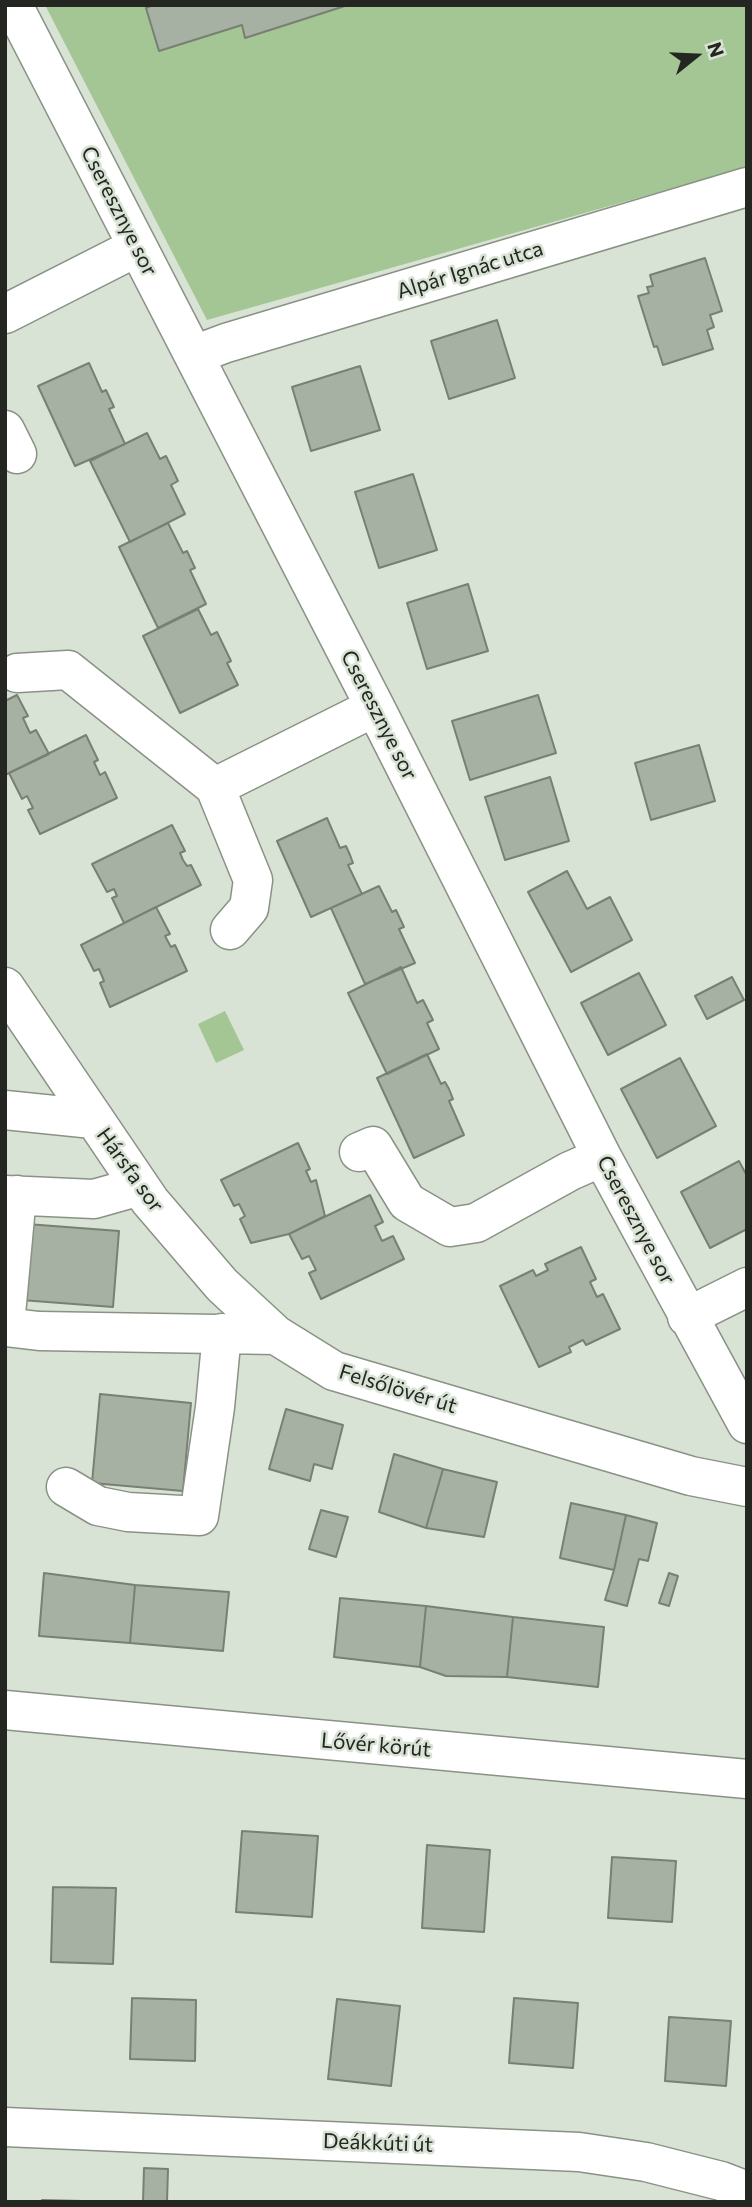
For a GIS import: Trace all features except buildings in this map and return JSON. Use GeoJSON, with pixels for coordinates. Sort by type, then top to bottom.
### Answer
{"type":"FeatureCollection","features":[{"type":"Feature","properties":{"kind":"street","name":"Cseresznye sor"},"geometry":{"type":"LineString","coordinates":[[13,5],[375,707],[602,1157],[747,1423]]}},
{"type":"Feature","properties":{"kind":"street","name":"Alpár Ignác utca"},"geometry":{"type":"LineString","coordinates":[[194,355],[226,343],[747,187]]}},
{"type":"Feature","properties":{"kind":"street"},"geometry":{"type":"LineString","coordinates":[[5,314],[137,247]]}},
{"type":"Feature","properties":{"kind":"street"},"geometry":{"type":"LineString","coordinates":[[17,673],[68,670],[215,787],[253,880],[249,908],[230,930]]}},
{"type":"Feature","properties":{"kind":"street"},"geometry":{"type":"LineString","coordinates":[[215,787],[375,707]]}},
{"type":"Feature","properties":{"kind":"street","name":"Hársfa sor"},"geometry":{"type":"LineString","coordinates":[[5,987],[93,1119],[173,1229],[222,1285],[276,1335]]}},
{"type":"Feature","properties":{"kind":"street"},"geometry":{"type":"LineString","coordinates":[[5,1110],[93,1119]]}},
{"type":"Feature","properties":{"kind":"street"},"geometry":{"type":"LineString","coordinates":[[359,1152],[373,1146],[407,1202],[450,1227],[476,1223],[570,1171],[602,1157]]}},
{"type":"Feature","properties":{"kind":"street"},"geometry":{"type":"LineString","coordinates":[[5,1326],[11,1195],[94,1199],[140,1186]]}},
{"type":"Feature","properties":{"kind":"street"},"geometry":{"type":"LineString","coordinates":[[687,1317],[747,1287]]}},
{"type":"Feature","properties":{"kind":"street","name":"Felsőlövér út"},"geometry":{"type":"LineString","coordinates":[[5,1326],[39,1331],[276,1335],[334,1371],[691,1476],[747,1487]]}},
{"type":"Feature","properties":{"kind":"street"},"geometry":{"type":"LineString","coordinates":[[66,1487],[98,1506],[128,1512],[199,1516],[215,1407],[222,1333]]}},
{"type":"Feature","properties":{"kind":"street","name":"Lővér körút"},"geometry":{"type":"LineString","coordinates":[[5,1710],[747,1779]]}},
{"type":"Feature","properties":{"kind":"street","name":"Deákkúti út"},"geometry":{"type":"LineString","coordinates":[[5,2127],[579,2152],[646,2162],[721,2180],[747,2191]]}},
{"type":"Feature","properties":{"kind":"green space"},"geometry":{"type":"Polygon","coordinates":[[[45,5],[747,5],[747,167],[207,320],[45,5]]]}},
{"type":"Feature","properties":{"kind":"green space"},"geometry":{"type":"Polygon","coordinates":[[[225,1011],[244,1050],[216,1063],[198,1024],[225,1011]]]}}]}
